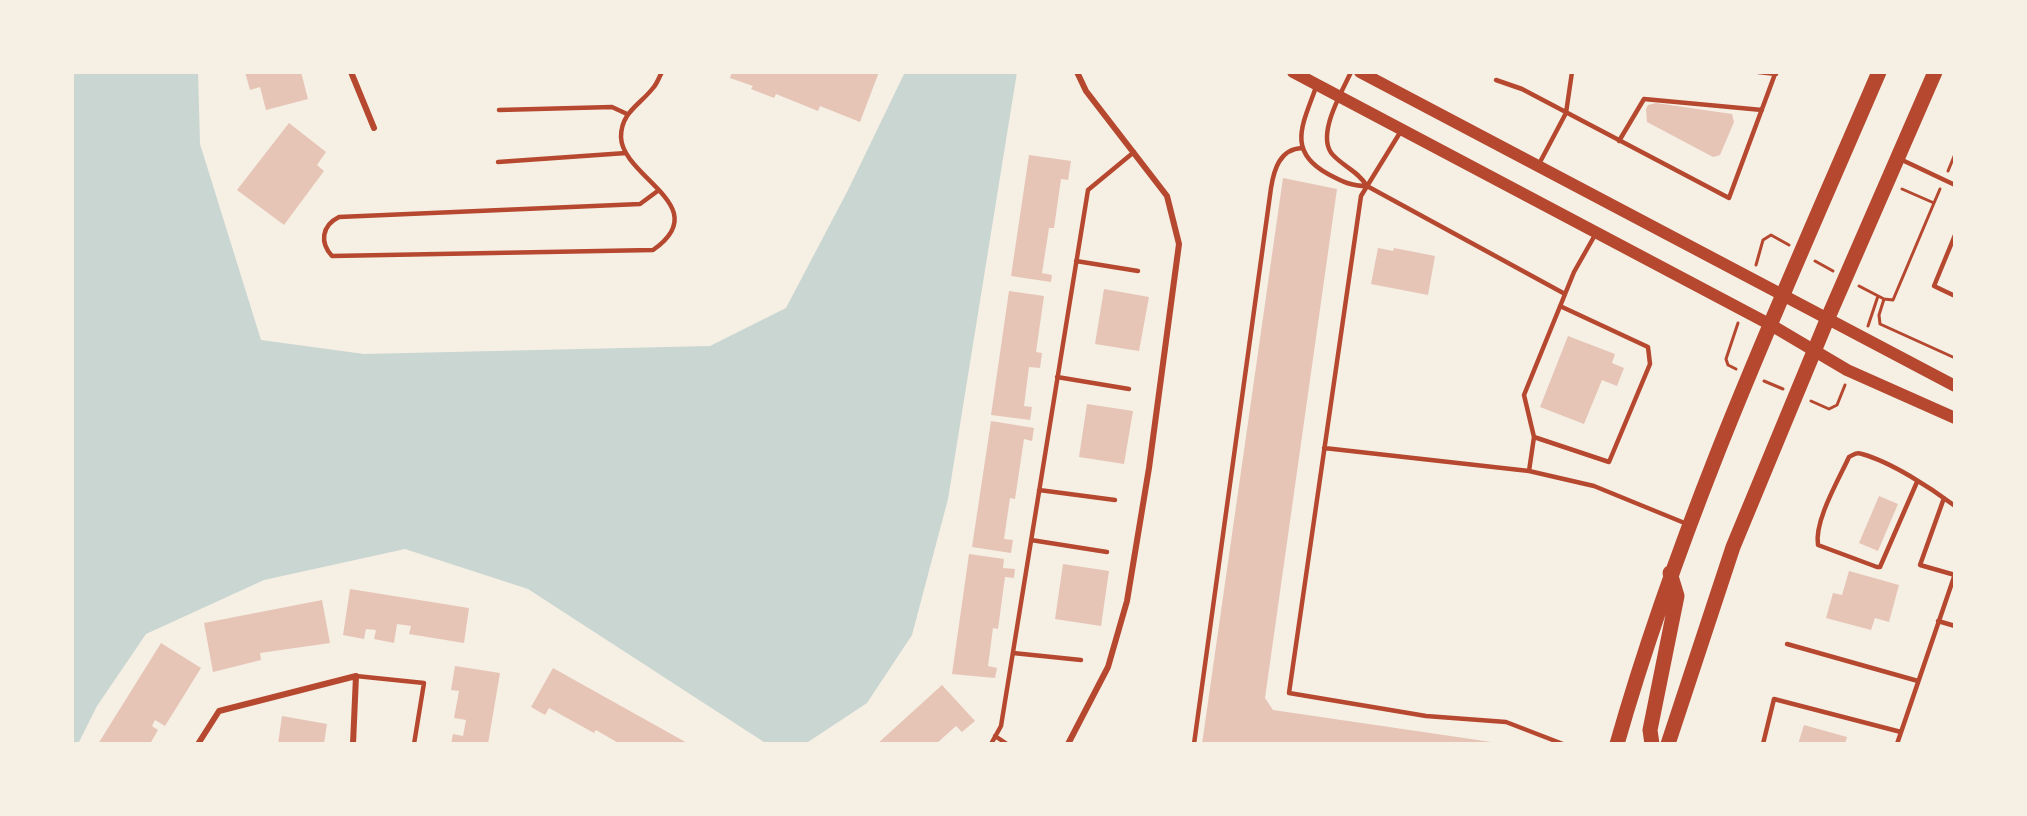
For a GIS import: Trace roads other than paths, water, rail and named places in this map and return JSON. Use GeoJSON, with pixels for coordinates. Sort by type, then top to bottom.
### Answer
{"type":"FeatureCollection","features":[{"type":"Feature","properties":{"kind":"main road"},"geometry":{"type":"LineString","coordinates":[[1293,72],[1403,128],[1771,326],[1847,370],[1955,418]]}},
{"type":"Feature","properties":{"kind":"main road"},"geometry":{"type":"LineString","coordinates":[[1360,72],[1782,297],[1955,386]]}},
{"type":"Feature","properties":{"kind":"main road"},"geometry":{"type":"LineString","coordinates":[[1617,744],[1670,573],[1688,524],[1879,72]]}},
{"type":"Feature","properties":{"kind":"main road"},"geometry":{"type":"LineString","coordinates":[[1668,744],[1723,574],[1814,350],[1935,72]]}},
{"type":"Feature","properties":{"kind":"main road"},"geometry":{"type":"LineString","coordinates":[[1652,744],[1650,730],[1677,596],[1670,573]]}},
{"type":"Feature","properties":{"kind":"street"},"geometry":{"type":"LineString","coordinates":[[351,72],[375,128]]}},
{"type":"Feature","properties":{"kind":"street"},"geometry":{"type":"LineString","coordinates":[[1068,744],[1108,666],[1127,601],[1149,468],[1179,244],[1167,196],[1086,91],[1077,72]]}},
{"type":"Feature","properties":{"kind":"street"},"geometry":{"type":"LineString","coordinates":[[198,744],[219,711],[356,676],[353,744]]}},
{"type":"Feature","properties":{"kind":"lane"},"geometry":{"type":"LineString","coordinates":[[659,190],[640,204],[339,217],[330,221],[324,232],[324,248],[332,256],[653,250],[666,241],[675,221],[667,198],[626,153],[621,137],[627,114],[653,89],[662,72]]}},
{"type":"Feature","properties":{"kind":"lane"},"geometry":{"type":"LineString","coordinates":[[1351,72],[1325,139],[1333,155],[1359,174],[1367,186],[1564,294]]}},
{"type":"Feature","properties":{"kind":"lane"},"geometry":{"type":"LineString","coordinates":[[1538,166],[1566,113],[1572,72]]}},
{"type":"Feature","properties":{"kind":"lane"},"geometry":{"type":"LineString","coordinates":[[1496,80],[1522,89],[1729,198],[1776,73],[1758,72]]}},
{"type":"Feature","properties":{"kind":"lane"},"geometry":{"type":"LineString","coordinates":[[1317,84],[1300,135],[1302,148],[1314,166],[1351,186],[1367,186]]}},
{"type":"Feature","properties":{"kind":"lane"},"geometry":{"type":"LineString","coordinates":[[1619,141],[1644,99],[1762,110]]}},
{"type":"Feature","properties":{"kind":"lane"},"geometry":{"type":"LineString","coordinates":[[499,110],[612,107],[627,114]]}},
{"type":"Feature","properties":{"kind":"lane"},"geometry":{"type":"LineString","coordinates":[[1403,128],[1361,196],[1289,693],[1426,716],[1506,723],[1563,744]]}},
{"type":"Feature","properties":{"kind":"lane"},"geometry":{"type":"LineString","coordinates":[[1194,744],[1271,188],[1275,168],[1282,157],[1293,148],[1302,148]]}},
{"type":"Feature","properties":{"kind":"lane"},"geometry":{"type":"LineString","coordinates":[[990,744],[1001,726],[1088,190],[1134,152]]}},
{"type":"Feature","properties":{"kind":"lane"},"geometry":{"type":"LineString","coordinates":[[498,162],[626,153]]}},
{"type":"Feature","properties":{"kind":"lane"},"geometry":{"type":"LineString","coordinates":[[1898,158],[1955,185]]}},
{"type":"Feature","properties":{"kind":"lane"},"geometry":{"type":"LineString","coordinates":[[1529,471],[1534,437],[1524,395],[1564,294],[1596,232]]}},
{"type":"Feature","properties":{"kind":"lane"},"geometry":{"type":"LineString","coordinates":[[1955,235],[1934,286],[1955,296]]}},
{"type":"Feature","properties":{"kind":"lane"},"geometry":{"type":"LineString","coordinates":[[1076,261],[1138,271]]}},
{"type":"Feature","properties":{"kind":"lane"},"geometry":{"type":"LineString","coordinates":[[1534,437],[1609,462],[1650,364],[1648,347],[1560,306]]}},
{"type":"Feature","properties":{"kind":"lane"},"geometry":{"type":"LineString","coordinates":[[1058,377],[1129,389]]}},
{"type":"Feature","properties":{"kind":"lane"},"geometry":{"type":"LineString","coordinates":[[1324,448],[1529,471],[1594,486],[1688,524]]}},
{"type":"Feature","properties":{"kind":"lane"},"geometry":{"type":"LineString","coordinates":[[1917,482],[1880,567],[1818,545],[1816,536],[1829,499],[1849,457],[1854,453],[1861,453],[1917,482],[1955,506]]}},
{"type":"Feature","properties":{"kind":"lane"},"geometry":{"type":"LineString","coordinates":[[1039,490],[1115,500]]}},
{"type":"Feature","properties":{"kind":"lane"},"geometry":{"type":"LineString","coordinates":[[1897,744],[1955,575],[1920,565],[1944,498]]}},
{"type":"Feature","properties":{"kind":"lane"},"geometry":{"type":"LineString","coordinates":[[1031,540],[1107,552]]}},
{"type":"Feature","properties":{"kind":"lane"},"geometry":{"type":"LineString","coordinates":[[1938,621],[1955,626]]}},
{"type":"Feature","properties":{"kind":"lane"},"geometry":{"type":"LineString","coordinates":[[1787,644],[1918,681]]}},
{"type":"Feature","properties":{"kind":"lane"},"geometry":{"type":"LineString","coordinates":[[1013,653],[1082,660]]}},
{"type":"Feature","properties":{"kind":"lane"},"geometry":{"type":"LineString","coordinates":[[356,676],[424,683],[414,744]]}},
{"type":"Feature","properties":{"kind":"lane"},"geometry":{"type":"LineString","coordinates":[[1763,744],[1774,699],[1900,732]]}},
{"type":"Feature","properties":{"kind":"lane"},"geometry":{"type":"LineString","coordinates":[[1672,729],[1678,744]]}},
{"type":"Feature","properties":{"kind":"lane"},"geometry":{"type":"LineString","coordinates":[[995,736],[1007,744]]}}]}
